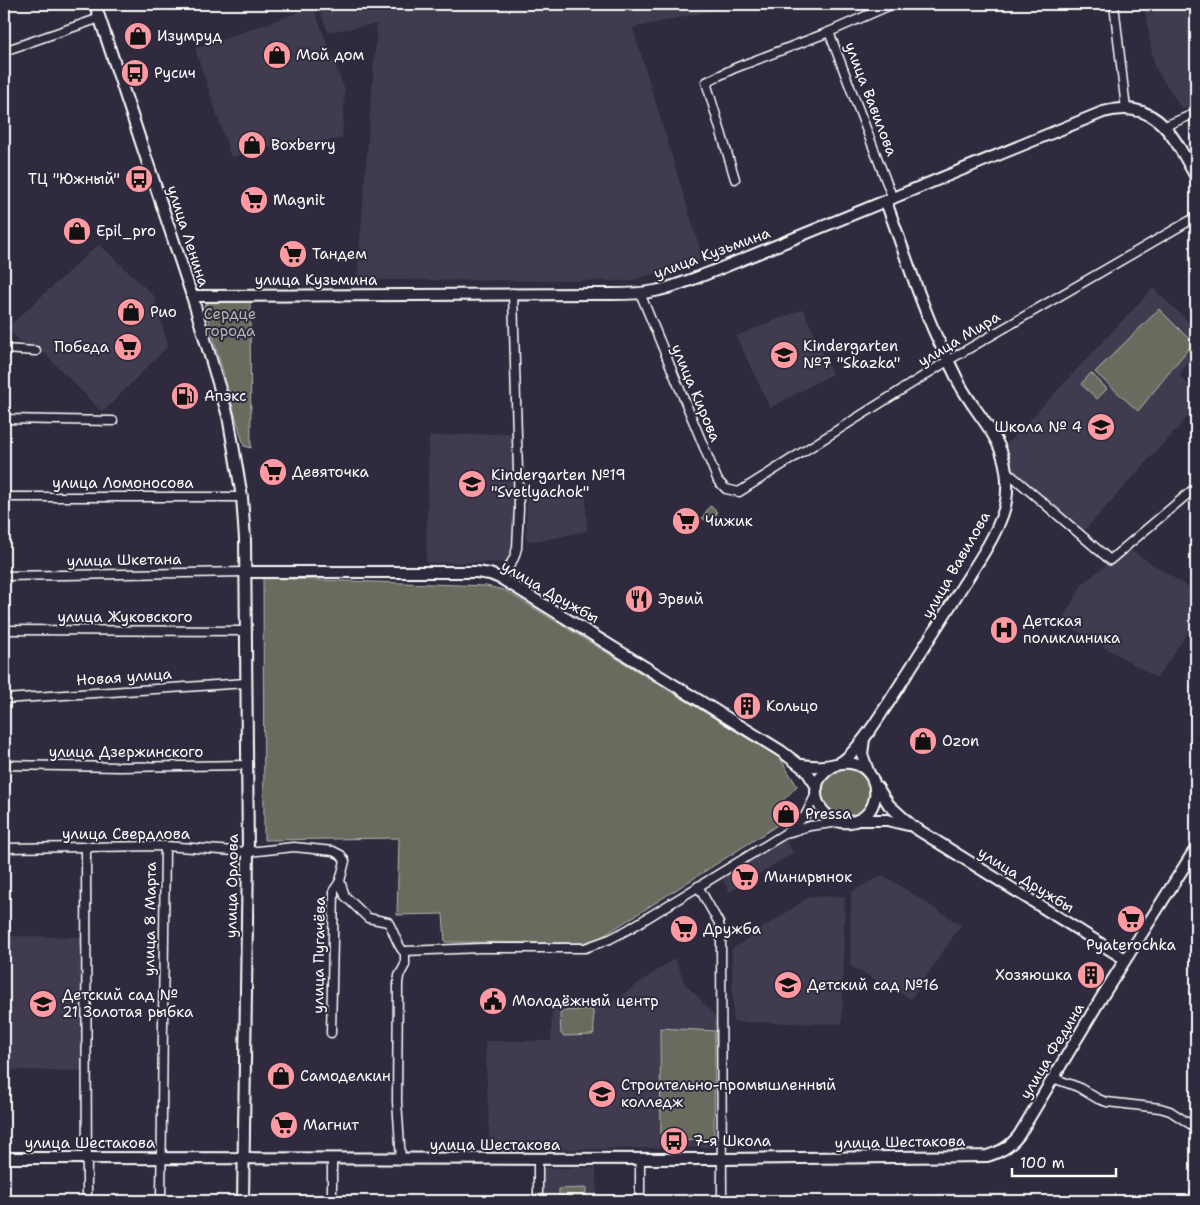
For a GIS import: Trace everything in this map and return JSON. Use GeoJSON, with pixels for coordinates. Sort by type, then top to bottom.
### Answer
{"type":"FeatureCollection","features":[{"type":"Feature","properties":{"kind":"street","name":"улица Ленина"},"geometry":{"type":"LineString","coordinates":[[95,4],[192,296],[228,416],[242,497],[245,572]]}},
{"type":"Feature","properties":{"kind":"street"},"geometry":{"type":"LineString","coordinates":[[829,32],[894,4]]}},
{"type":"Feature","properties":{"kind":"street"},"geometry":{"type":"LineString","coordinates":[[1114,4],[1126,109],[1148,115],[1165,126],[1178,144],[1196,177]]}},
{"type":"Feature","properties":{"kind":"street"},"geometry":{"type":"LineString","coordinates":[[4,51],[100,18]]}},
{"type":"Feature","properties":{"kind":"street","name":"улица Вавилова"},"geometry":{"type":"LineString","coordinates":[[735,179],[706,82],[735,68],[829,32],[931,325],[969,400],[999,446],[1006,470],[1006,500],[993,536],[913,665],[864,739],[853,752],[838,764]]}},
{"type":"Feature","properties":{"kind":"street","name":"улица Кузьмина"},"geometry":{"type":"LineString","coordinates":[[192,296],[640,293],[681,284],[1104,112],[1126,109]]}},
{"type":"Feature","properties":{"kind":"street"},"geometry":{"type":"LineString","coordinates":[[1165,126],[1196,113]]}},
{"type":"Feature","properties":{"kind":"street","name":"улица Мира"},"geometry":{"type":"LineString","coordinates":[[739,492],[949,360],[1196,217]]}},
{"type":"Feature","properties":{"kind":"street"},"geometry":{"type":"LineString","coordinates":[[502,579],[514,558],[517,548],[519,508],[513,293]]}},
{"type":"Feature","properties":{"kind":"street","name":"улица Кирова"},"geometry":{"type":"LineString","coordinates":[[640,293],[718,481],[726,489],[739,492]]}},
{"type":"Feature","properties":{"kind":"street"},"geometry":{"type":"LineString","coordinates":[[4,349],[36,351]]}},
{"type":"Feature","properties":{"kind":"street"},"geometry":{"type":"LineString","coordinates":[[4,419],[113,421]]}},
{"type":"Feature","properties":{"kind":"street"},"geometry":{"type":"LineString","coordinates":[[1006,470],[1110,560],[1196,486]]}},
{"type":"Feature","properties":{"kind":"street","name":"улица Ломоносова"},"geometry":{"type":"LineString","coordinates":[[4,497],[242,497]]}},
{"type":"Feature","properties":{"kind":"street","name":"улица Дружбы"},"geometry":{"type":"LineString","coordinates":[[245,572],[476,572],[490,574],[502,579],[802,765]]}},
{"type":"Feature","properties":{"kind":"street","name":"улица Шкетана"},"geometry":{"type":"LineString","coordinates":[[4,576],[245,572]]}},
{"type":"Feature","properties":{"kind":"street","name":"улица Орлова"},"geometry":{"type":"LineString","coordinates":[[243,1201],[242,1158],[248,852],[245,572]]}},
{"type":"Feature","properties":{"kind":"street","name":"улица Жуковского"},"geometry":{"type":"LineString","coordinates":[[4,630],[246,631]]}},
{"type":"Feature","properties":{"kind":"street","name":"Новая улица"},"geometry":{"type":"LineString","coordinates":[[4,699],[246,683]]}},
{"type":"Feature","properties":{"kind":"street"},"geometry":{"type":"LineString","coordinates":[[857,820],[868,813],[875,801],[876,788],[862,754],[864,739]]}},
{"type":"Feature","properties":{"kind":"street"},"geometry":{"type":"LineString","coordinates":[[802,765],[823,766],[846,763],[855,764],[863,768],[872,778],[889,805],[912,826]]}},
{"type":"Feature","properties":{"kind":"street"},"geometry":{"type":"LineString","coordinates":[[401,1160],[397,1101],[398,984],[399,976],[405,965],[405,951],[481,948],[585,948],[610,939],[786,833],[805,816],[812,805],[822,775],[826,770],[838,764]]}},
{"type":"Feature","properties":{"kind":"street","name":"улица Дзержинского"},"geometry":{"type":"LineString","coordinates":[[4,765],[120,767],[247,766]]}},
{"type":"Feature","properties":{"kind":"street"},"geometry":{"type":"LineString","coordinates":[[802,765],[817,790],[820,807],[830,818],[844,822]]}},
{"type":"Feature","properties":{"kind":"street"},"geometry":{"type":"LineString","coordinates":[[786,833],[810,826],[857,820],[887,820],[912,826]]}},
{"type":"Feature","properties":{"kind":"street","name":"улица Дружбы"},"geometry":{"type":"LineString","coordinates":[[912,826],[1125,959]]}},
{"type":"Feature","properties":{"kind":"street","name":"улица Свердлова"},"geometry":{"type":"LineString","coordinates":[[4,848],[165,846],[248,852]]}},
{"type":"Feature","properties":{"kind":"street","name":"улица 8 Марта"},"geometry":{"type":"LineString","coordinates":[[161,1201],[165,846]]}},
{"type":"Feature","properties":{"kind":"street","name":"улица Пугачёва"},"geometry":{"type":"LineString","coordinates":[[248,852],[294,847],[334,851],[341,855],[345,861],[340,881],[334,890],[331,1033]]}},
{"type":"Feature","properties":{"kind":"street"},"geometry":{"type":"LineString","coordinates":[[86,848],[87,1201]]}},
{"type":"Feature","properties":{"kind":"street","name":"улица Федина"},"geometry":{"type":"LineString","coordinates":[[986,1156],[1000,1152],[1014,1143],[1125,959],[1196,848]]}},
{"type":"Feature","properties":{"kind":"street","name":"улица Пугачёва"},"geometry":{"type":"LineString","coordinates":[[340,881],[346,896],[362,913],[368,918],[388,922],[397,938],[399,946],[405,951]]}},
{"type":"Feature","properties":{"kind":"street"},"geometry":{"type":"LineString","coordinates":[[698,886],[716,916],[721,936],[722,1201]]}},
{"type":"Feature","properties":{"kind":"street"},"geometry":{"type":"LineString","coordinates":[[1053,1078],[1078,1087],[1106,1102],[1160,1108],[1170,1111],[1196,1128]]}},
{"type":"Feature","properties":{"kind":"street","name":"улица Шестакова"},"geometry":{"type":"LineString","coordinates":[[4,1158],[640,1160],[986,1156]]}},
{"type":"Feature","properties":{"kind":"street"},"geometry":{"type":"LineString","coordinates":[[332,1160],[332,1201]]}},
{"type":"Feature","properties":{"kind":"street"},"geometry":{"type":"LineString","coordinates":[[538,1160],[538,1201]]}},
{"type":"Feature","properties":{"kind":"street"},"geometry":{"type":"LineString","coordinates":[[640,1160],[640,1201]]}},
{"type":"Feature","properties":{"kind":"street"},"geometry":{"type":"LineString","coordinates":[[1191,1201],[1196,1194]]}},
{"type":"Feature","properties":{"kind":"shaded area"},"geometry":{"type":"Polygon","coordinates":[[[317,4],[742,4],[633,28],[703,259],[630,281],[357,280],[377,24],[328,32],[317,4]]]}},
{"type":"Feature","properties":{"kind":"shaded area"},"geometry":{"type":"Polygon","coordinates":[[[1144,4],[1196,4],[1196,103],[1182,109],[1154,66],[1144,4]]]}},
{"type":"Feature","properties":{"kind":"shaded area"},"geometry":{"type":"Polygon","coordinates":[[[313,7],[345,90],[342,139],[272,147],[231,157],[195,49],[313,7]]]}},
{"type":"Feature","properties":{"kind":"shaded area"},"geometry":{"type":"Polygon","coordinates":[[[100,245],[154,296],[168,346],[104,411],[99,409],[39,348],[25,346],[7,328],[95,247],[100,245]]]}},
{"type":"Feature","properties":{"kind":"shaded area","name":"Школа № 4"},"geometry":{"type":"Polygon","coordinates":[[[1153,288],[1196,329],[1196,354],[1179,375],[1196,393],[1196,408],[1083,532],[1014,470],[1006,445],[1153,288]]]}},
{"type":"Feature","properties":{"kind":"shaded area","name":"Kindergarten №7 \"Skazka\""},"geometry":{"type":"Polygon","coordinates":[[[803,309],[832,374],[770,408],[736,336],[803,309]]]}},
{"type":"Feature","properties":{"kind":"shaded area","name":"Kindergarten №19 \"Svetlyachok\""},"geometry":{"type":"Polygon","coordinates":[[[514,433],[516,531],[507,562],[426,563],[429,436],[514,433]]]}},
{"type":"Feature","properties":{"kind":"shaded area"},"geometry":{"type":"Polygon","coordinates":[[[527,489],[577,489],[586,493],[587,531],[546,540],[526,541],[527,489]]]}},
{"type":"Feature","properties":{"kind":"shaded area"},"geometry":{"type":"Polygon","coordinates":[[[1128,548],[1196,592],[1196,621],[1157,678],[1061,622],[1083,583],[1128,548]]]}},
{"type":"Feature","properties":{"kind":"shaded area"},"geometry":{"type":"Polygon","coordinates":[[[786,840],[793,853],[730,892],[722,879],[786,840]]]}},
{"type":"Feature","properties":{"kind":"shaded area"},"geometry":{"type":"Polygon","coordinates":[[[883,875],[961,925],[911,999],[850,966],[851,892],[883,875]]]}},
{"type":"Feature","properties":{"kind":"shaded area","name":"Детский сад №16"},"geometry":{"type":"Polygon","coordinates":[[[845,896],[842,1024],[733,1022],[732,949],[809,897],[845,896]]]}},
{"type":"Feature","properties":{"kind":"shaded area","name":"Детский сад № 21 Золотая рыбка"},"geometry":{"type":"Polygon","coordinates":[[[4,936],[82,937],[81,1071],[4,1070],[4,936]]]}},
{"type":"Feature","properties":{"kind":"shaded area","name":"Строительно-промышленный колледж"},"geometry":{"type":"Polygon","coordinates":[[[675,958],[684,982],[718,1019],[715,1147],[490,1151],[485,1041],[551,1041],[552,1007],[607,1005],[675,958]]]}},
{"type":"Feature","properties":{"kind":"shaded area"},"geometry":{"type":"Polygon","coordinates":[[[543,1168],[596,1168],[597,1201],[544,1201],[543,1168]]]}},
{"type":"Feature","properties":{"kind":"shaded area"},"geometry":{"type":"Polygon","coordinates":[[[936,1193],[1008,1193],[1008,1201],[936,1201],[936,1193]]]}},
{"type":"Feature","properties":{"kind":"green space","name":"Сердце города"},"geometry":{"type":"Polygon","coordinates":[[[210,302],[250,302],[251,448],[244,446],[204,305],[210,302]]]}},
{"type":"Feature","properties":{"kind":"green space"},"geometry":{"type":"Polygon","coordinates":[[[1159,309],[1193,343],[1138,411],[1095,372],[1159,309]]]}},
{"type":"Feature","properties":{"kind":"green space"},"geometry":{"type":"Polygon","coordinates":[[[1091,373],[1107,389],[1097,399],[1081,384],[1091,373]]]}},
{"type":"Feature","properties":{"kind":"green space"},"geometry":{"type":"Polygon","coordinates":[[[710,506],[715,509],[717,514],[711,524],[702,518],[710,506]]]}},
{"type":"Feature","properties":{"kind":"green space"},"geometry":{"type":"Polygon","coordinates":[[[263,578],[486,586],[504,590],[780,758],[797,786],[775,809],[779,818],[776,826],[600,938],[584,943],[445,942],[443,914],[397,915],[399,838],[264,840],[263,578]]]}},
{"type":"Feature","properties":{"kind":"green space"},"geometry":{"type":"Polygon","coordinates":[[[846,768],[856,770],[864,775],[869,783],[871,793],[869,803],[864,811],[856,816],[846,818],[836,816],[828,811],[823,803],[821,793],[823,783],[828,775],[836,770],[846,768]]]}},
{"type":"Feature","properties":{"kind":"green space"},"geometry":{"type":"Polygon","coordinates":[[[590,1009],[593,1011],[594,1033],[592,1035],[564,1036],[561,1034],[560,1014],[564,1011],[590,1009]]]}},
{"type":"Feature","properties":{"kind":"green space"},"geometry":{"type":"Polygon","coordinates":[[[660,1028],[715,1031],[714,1140],[661,1141],[660,1028]]]}},
{"type":"Feature","properties":{"kind":"green space"},"geometry":{"type":"Polygon","coordinates":[[[586,1188],[586,1201],[559,1201],[559,1189],[586,1188]]]}},
{"type":"Feature","properties":{"kind":"place","name":"Изумруд"},"geometry":{"type":"Point","coordinates":[138,36]}},
{"type":"Feature","properties":{"kind":"place","name":"Мой дом"},"geometry":{"type":"Point","coordinates":[277,55]}},
{"type":"Feature","properties":{"kind":"place","name":"Русич"},"geometry":{"type":"Point","coordinates":[135,73]}},
{"type":"Feature","properties":{"kind":"place","name":"Boxberry"},"geometry":{"type":"Point","coordinates":[252,145]}},
{"type":"Feature","properties":{"kind":"place","name":"ТЦ \"Южный\""},"geometry":{"type":"Point","coordinates":[139,179]}},
{"type":"Feature","properties":{"kind":"place","name":"Magnit"},"geometry":{"type":"Point","coordinates":[254,200]}},
{"type":"Feature","properties":{"kind":"place","name":"Epil_pro"},"geometry":{"type":"Point","coordinates":[77,231]}},
{"type":"Feature","properties":{"kind":"place","name":"Тандем"},"geometry":{"type":"Point","coordinates":[293,254]}},
{"type":"Feature","properties":{"kind":"place","name":"Рио"},"geometry":{"type":"Point","coordinates":[131,312]}},
{"type":"Feature","properties":{"kind":"place","name":"Победа"},"geometry":{"type":"Point","coordinates":[128,347]}},
{"type":"Feature","properties":{"kind":"place","name":"Kindergarten №7 \"Skazka\""},"geometry":{"type":"Point","coordinates":[784,355]}},
{"type":"Feature","properties":{"kind":"place","name":"Апэкс"},"geometry":{"type":"Point","coordinates":[185,396]}},
{"type":"Feature","properties":{"kind":"place","name":"Школа № 4"},"geometry":{"type":"Point","coordinates":[1101,427]}},
{"type":"Feature","properties":{"kind":"place","name":"Девяточка"},"geometry":{"type":"Point","coordinates":[273,472]}},
{"type":"Feature","properties":{"kind":"place","name":"Kindergarten №19 \"Svetlyachok\""},"geometry":{"type":"Point","coordinates":[472,484]}},
{"type":"Feature","properties":{"kind":"place","name":"Чижик"},"geometry":{"type":"Point","coordinates":[686,521]}},
{"type":"Feature","properties":{"kind":"place","name":"Эрвий"},"geometry":{"type":"Point","coordinates":[639,599]}},
{"type":"Feature","properties":{"kind":"place","name":"Детская поликлиника"},"geometry":{"type":"Point","coordinates":[1004,630]}},
{"type":"Feature","properties":{"kind":"place","name":"Кольцо"},"geometry":{"type":"Point","coordinates":[747,706]}},
{"type":"Feature","properties":{"kind":"place","name":"Ozon"},"geometry":{"type":"Point","coordinates":[923,741]}},
{"type":"Feature","properties":{"kind":"place","name":"Pressa"},"geometry":{"type":"Point","coordinates":[786,814]}},
{"type":"Feature","properties":{"kind":"place","name":"Минирынок"},"geometry":{"type":"Point","coordinates":[745,877]}},
{"type":"Feature","properties":{"kind":"place","name":"Pyaterochka"},"geometry":{"type":"Point","coordinates":[1131,919]}},
{"type":"Feature","properties":{"kind":"place","name":"Дружба"},"geometry":{"type":"Point","coordinates":[684,929]}},
{"type":"Feature","properties":{"kind":"place","name":"Хозяюшка"},"geometry":{"type":"Point","coordinates":[1091,975]}},
{"type":"Feature","properties":{"kind":"place","name":"Детский сад №16"},"geometry":{"type":"Point","coordinates":[788,985]}},
{"type":"Feature","properties":{"kind":"place","name":"Молодёжный центр"},"geometry":{"type":"Point","coordinates":[493,1001]}},
{"type":"Feature","properties":{"kind":"place","name":"Детский сад № 21 Золотая рыбка"},"geometry":{"type":"Point","coordinates":[43,1004]}},
{"type":"Feature","properties":{"kind":"place","name":"Самоделкин"},"geometry":{"type":"Point","coordinates":[281,1076]}},
{"type":"Feature","properties":{"kind":"place","name":"Строительно-промышленный колледж"},"geometry":{"type":"Point","coordinates":[602,1094]}},
{"type":"Feature","properties":{"kind":"place","name":"Магнит"},"geometry":{"type":"Point","coordinates":[284,1125]}},
{"type":"Feature","properties":{"kind":"place","name":"7-я Школа"},"geometry":{"type":"Point","coordinates":[674,1141]}}]}
